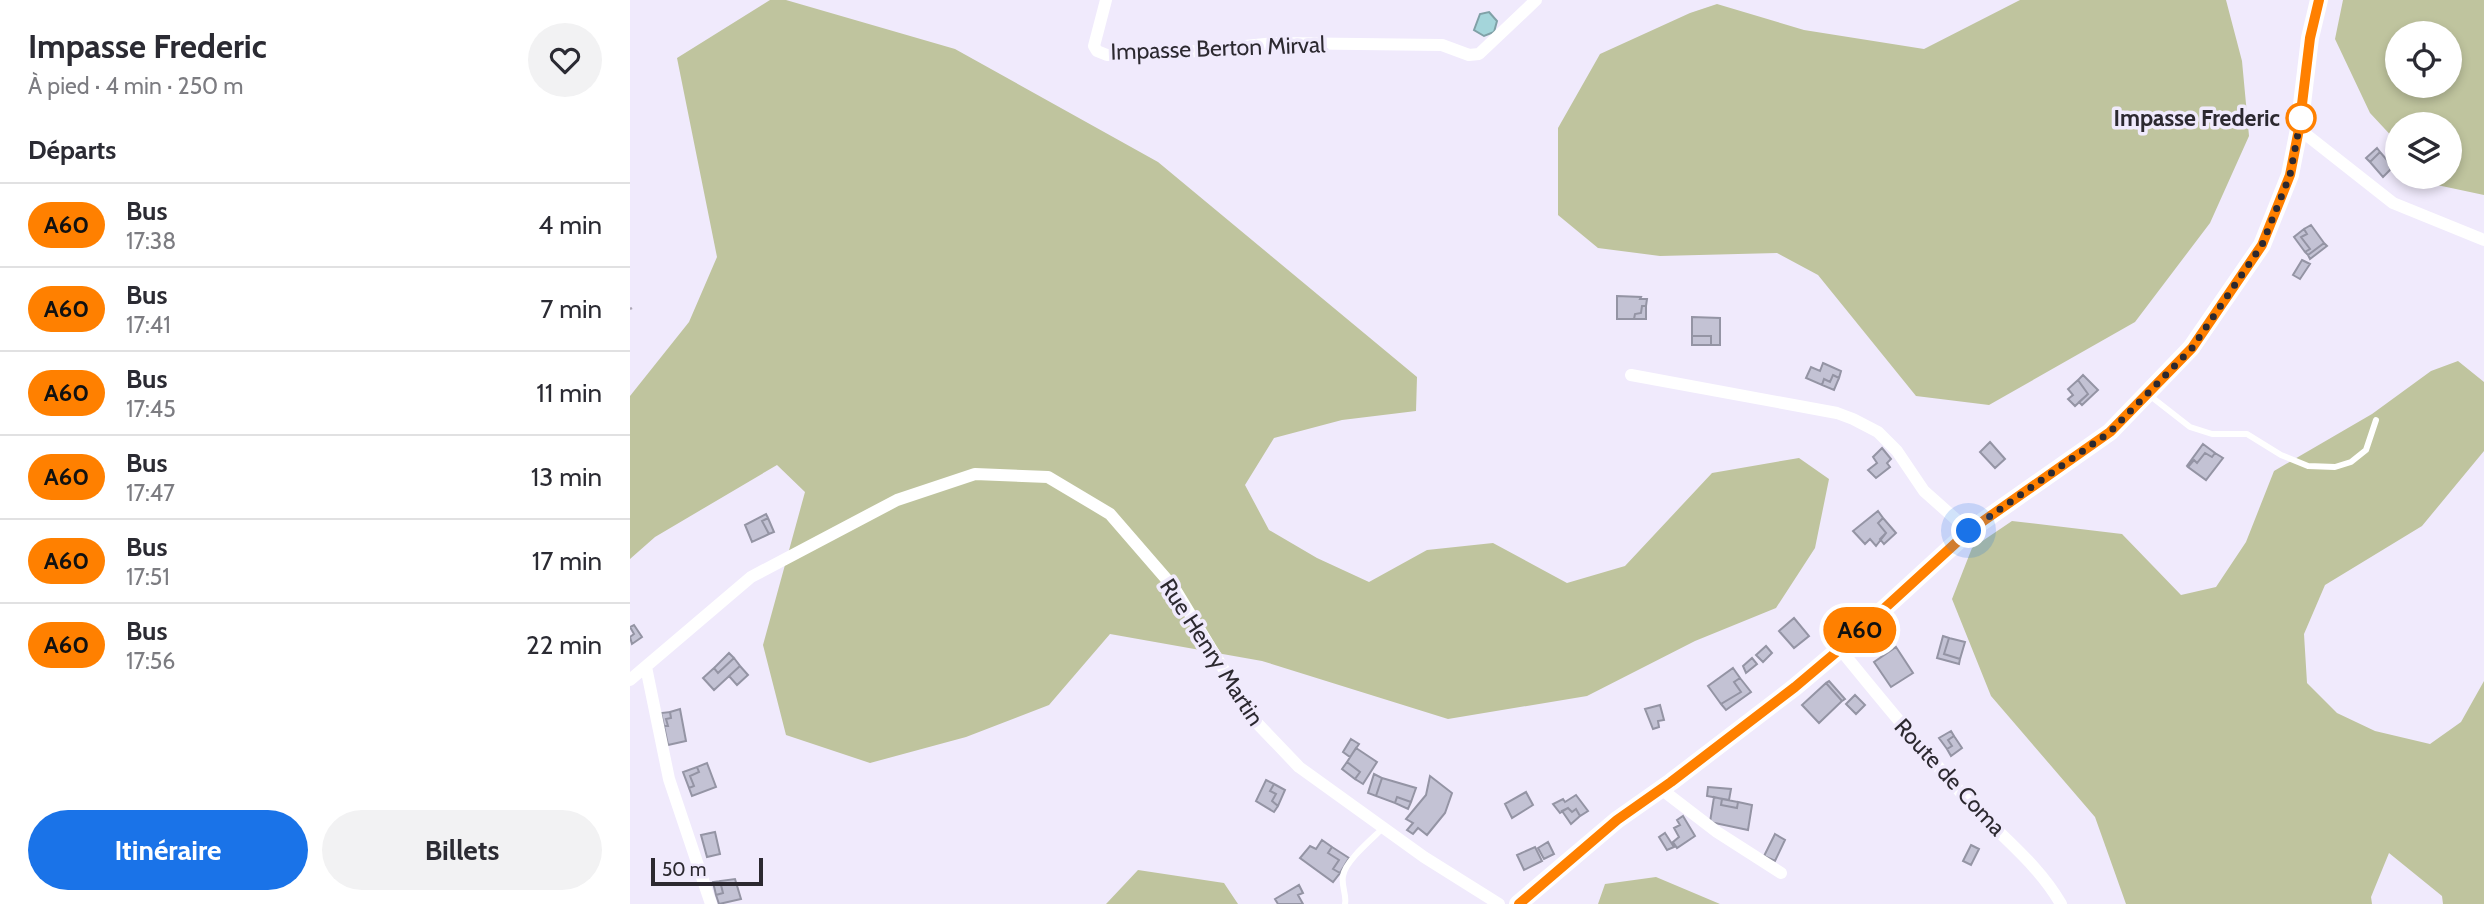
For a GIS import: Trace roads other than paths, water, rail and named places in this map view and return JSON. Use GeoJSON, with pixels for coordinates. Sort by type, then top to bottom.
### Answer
{"type":"FeatureCollection","features":[{"type":"Feature","properties":{"kind":"main road"},"geometry":{"type":"LineString","coordinates":[[1518,904],[1617,820],[1795,687],[1969,531],[2110,432],[2192,348],[2262,245],[2290,175],[2299,129],[2310,38],[2319,0]]}},
{"type":"Feature","properties":{"kind":"street","name":"Impasse Berton Mirval"},"geometry":{"type":"LineString","coordinates":[[1106,0],[1094,46],[1097,51],[1107,55],[1176,53],[1275,43],[1442,45],[1469,55],[1479,54],[1487,48],[1536,0]]}},
{"type":"Feature","properties":{"kind":"street"},"geometry":{"type":"LineString","coordinates":[[2299,129],[2393,203],[2484,240]]}},
{"type":"Feature","properties":{"kind":"street"},"geometry":{"type":"LineString","coordinates":[[1631,375],[1853,418],[1878,432],[1897,451],[1924,491],[1969,531]]}},
{"type":"Feature","properties":{"kind":"street","name":"Rue Henry Martin"},"geometry":{"type":"LineString","coordinates":[[630,680],[751,577],[897,500],[975,474],[1048,477],[1110,514],[1175,589],[1255,721],[1298,767],[1383,828],[1499,904]]}},
{"type":"Feature","properties":{"kind":"street","name":"Route de Coma"},"geometry":{"type":"LineString","coordinates":[[1840,649],[1914,742],[1975,808],[2031,862],[2061,904]]}},
{"type":"Feature","properties":{"kind":"street"},"geometry":{"type":"LineString","coordinates":[[646,667],[669,779],[711,904]]}},
{"type":"Feature","properties":{"kind":"street"},"geometry":{"type":"LineString","coordinates":[[1661,789],[1717,832],[1781,873]]}},
{"type":"Feature","properties":{"kind":"lane"},"geometry":{"type":"LineString","coordinates":[[2147,394],[2190,427],[2212,433],[2247,434],[2281,455],[2308,466],[2335,467],[2351,462],[2366,450],[2376,420]]}},
{"type":"Feature","properties":{"kind":"lane"},"geometry":{"type":"LineString","coordinates":[[1345,904],[1343,876],[1346,867],[1383,828]]}},
{"type":"Feature","properties":{"kind":"place","name":"Impasse Frederic"},"geometry":{"type":"Point","coordinates":[2301,118]}}]}
